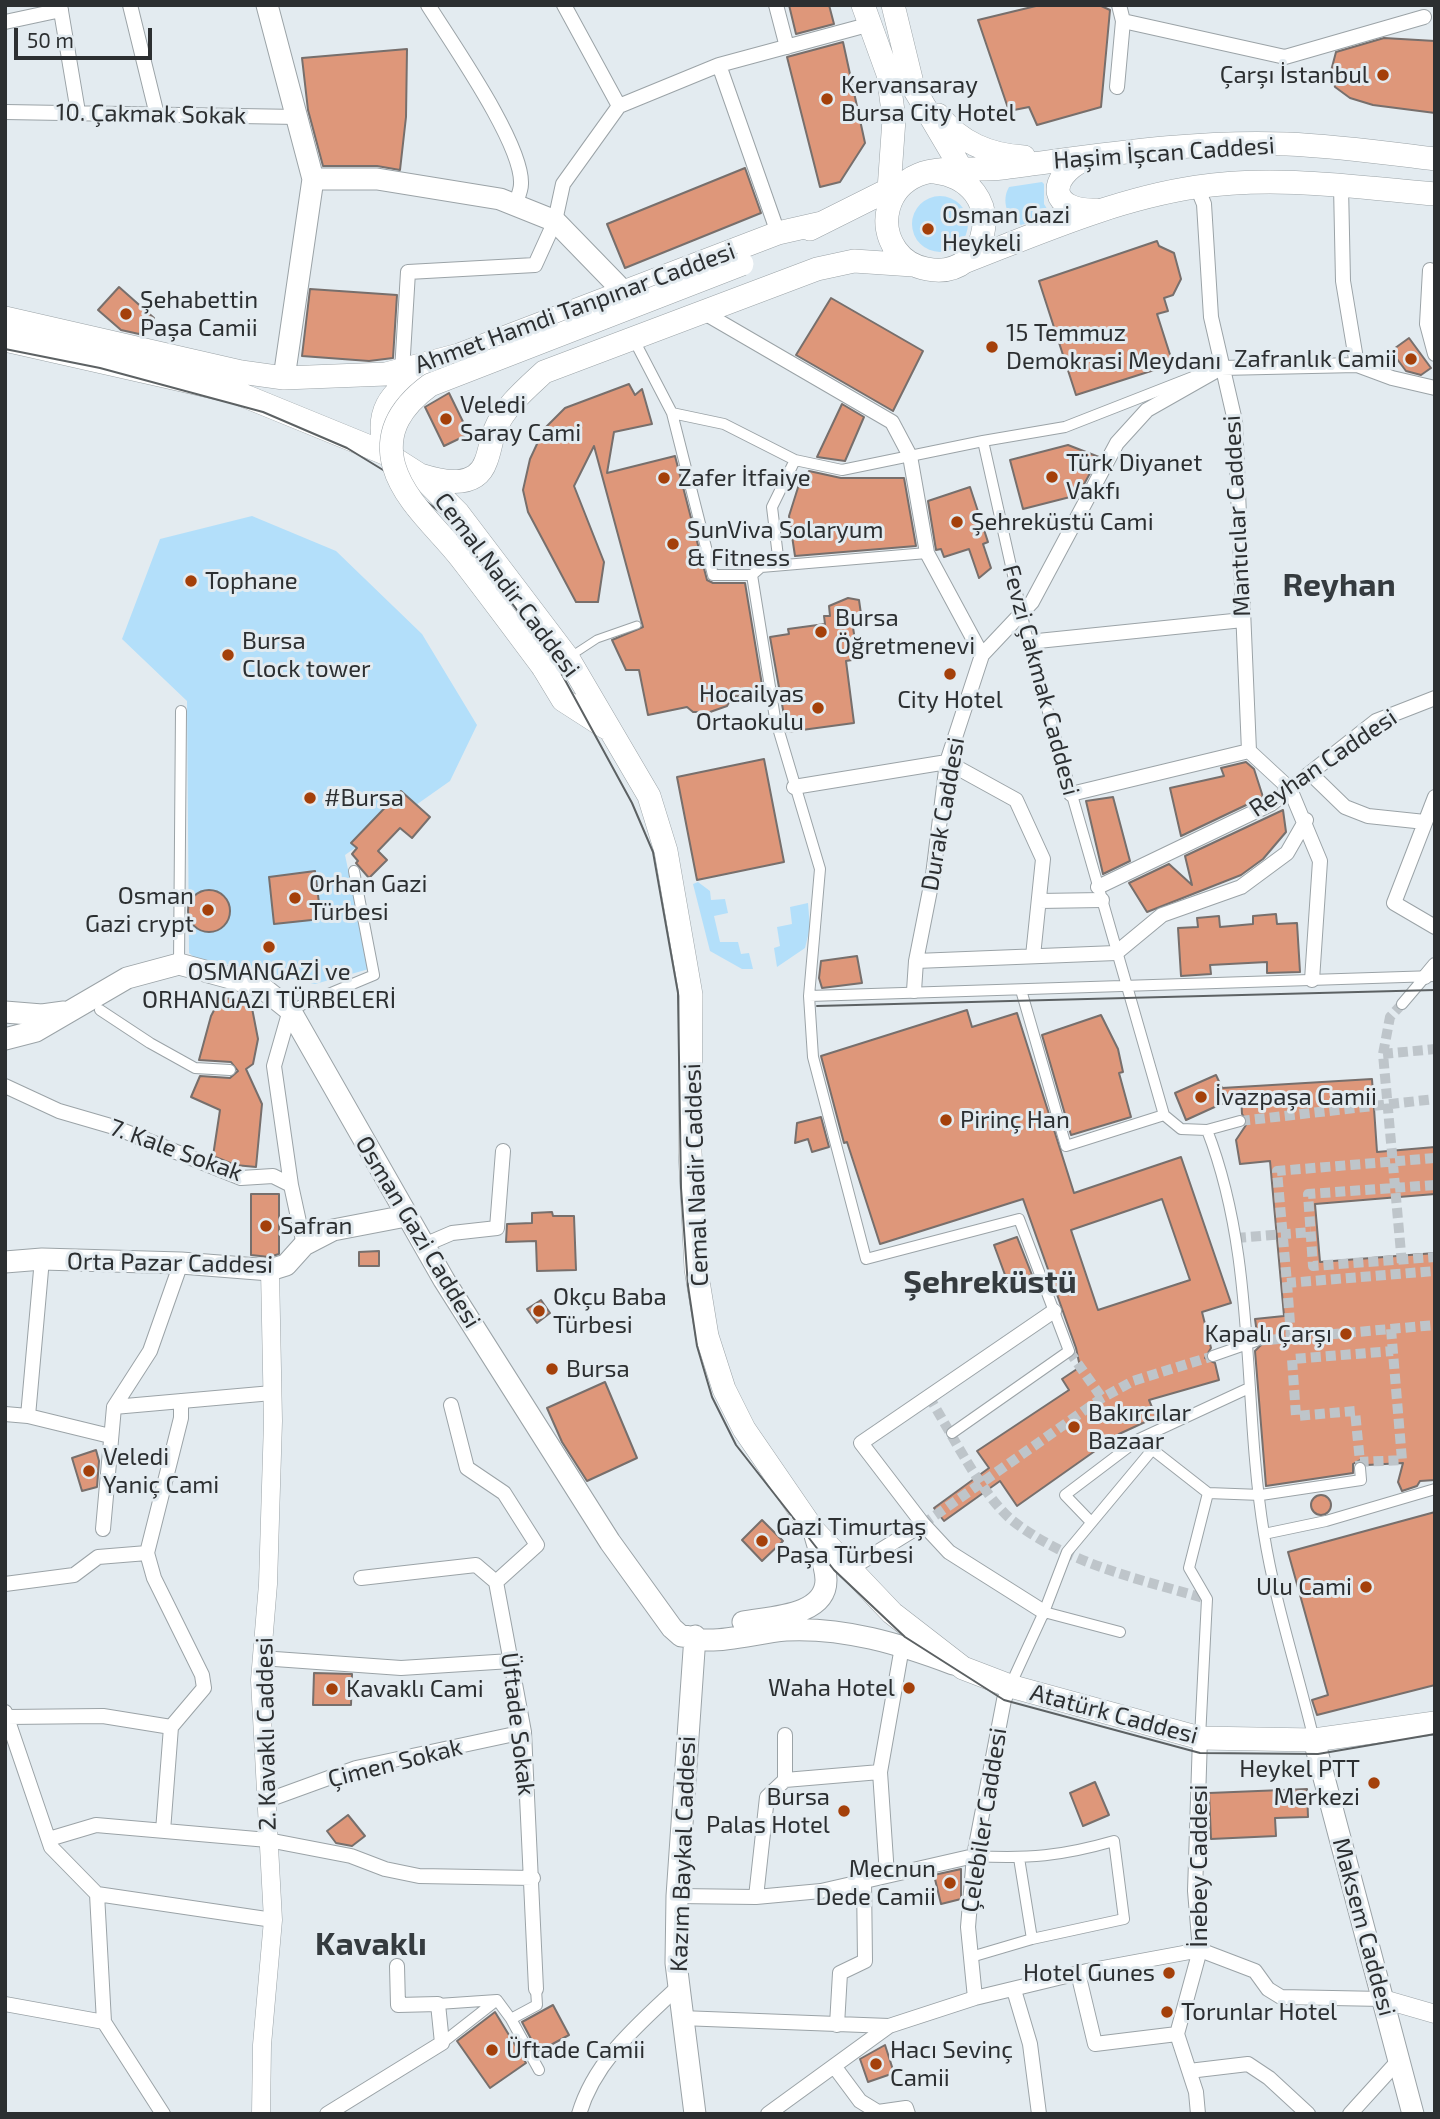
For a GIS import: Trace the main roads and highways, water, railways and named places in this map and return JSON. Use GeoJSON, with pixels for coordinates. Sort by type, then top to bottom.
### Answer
{"type":"FeatureCollection","features":[{"type":"Feature","properties":{"kind":"main road"},"geometry":{"type":"LineString","coordinates":[[267,5],[313,179],[284,378]]}},
{"type":"Feature","properties":{"kind":"main road"},"geometry":{"type":"LineString","coordinates":[[867,15],[888,74],[894,118],[894,194],[886,226],[891,242],[900,255],[913,265],[937,270],[960,264],[973,253],[984,232],[984,208],[913,87],[893,5]]}},
{"type":"Feature","properties":{"kind":"main road"},"geometry":{"type":"LineString","coordinates":[[913,87],[947,125],[968,142],[997,153],[1058,160]]}},
{"type":"Feature","properties":{"kind":"main road","name":"Haşim İşcan Caddesi"},"geometry":{"type":"LineString","coordinates":[[935,172],[1172,148],[1287,144],[1435,159]]}},
{"type":"Feature","properties":{"kind":"main road"},"geometry":{"type":"LineString","coordinates":[[1088,157],[1061,175],[1059,197],[1067,206],[1079,211],[1107,209]]}},
{"type":"Feature","properties":{"kind":"main road"},"geometry":{"type":"LineString","coordinates":[[894,194],[919,174],[935,172],[951,174],[965,181],[976,193]]}},
{"type":"Feature","properties":{"kind":"main road"},"geometry":{"type":"LineString","coordinates":[[313,179],[377,178],[500,199],[555,221],[623,291]]}},
{"type":"Feature","properties":{"kind":"main road","name":"Haşim İşcan Caddesi"},"geometry":{"type":"LineString","coordinates":[[960,264],[1107,209],[1197,187],[1277,182],[1435,194]]}},
{"type":"Feature","properties":{"kind":"main road","name":"Ahmet Hamdi Tanpınar Caddesi"},"geometry":{"type":"LineString","coordinates":[[543,667],[413,500],[395,467],[392,443],[396,419],[410,401],[430,385],[742,264],[822,223],[894,194]]}},
{"type":"Feature","properties":{"kind":"main road","name":"Ahmet Hamdi Tanpınar Caddesi"},"geometry":{"type":"LineString","coordinates":[[238,382],[402,371],[459,355],[778,233],[822,223]]}},
{"type":"Feature","properties":{"kind":"main road","name":"Ahmet Hamdi Tanpınar Caddesi"},"geometry":{"type":"LineString","coordinates":[[420,475],[448,483],[472,479],[485,465],[495,428],[519,395],[544,372],[817,269],[854,261],[913,265]]}},
{"type":"Feature","properties":{"kind":"main road"},"geometry":{"type":"LineString","coordinates":[[5,317],[238,382]]}},
{"type":"Feature","properties":{"kind":"main road"},"geometry":{"type":"LineString","coordinates":[[5,340],[238,382]]}},
{"type":"Feature","properties":{"kind":"main road"},"geometry":{"type":"LineString","coordinates":[[387,454],[380,424],[393,396],[405,383],[459,355]]}},
{"type":"Feature","properties":{"kind":"main road","name":"Cemal Nadir Caddesi"},"geometry":{"type":"LineString","coordinates":[[238,382],[387,454],[420,475],[458,513],[568,658],[649,796],[666,851],[691,995],[691,1188],[696,1269],[707,1336],[724,1389],[744,1429],[814,1531],[892,1613],[963,1668]]}},
{"type":"Feature","properties":{"kind":"main road","name":"Cemal Nadir Caddesi"},"geometry":{"type":"LineString","coordinates":[[543,667],[563,700],[608,729]]}},
{"type":"Feature","properties":{"kind":"main road","name":"Osman Gazi Caddesi"},"geometry":{"type":"LineString","coordinates":[[72,1010],[127,978],[179,964],[260,986],[290,1010],[406,1216],[610,1542],[673,1628],[681,1636],[695,1636]]}},
{"type":"Feature","properties":{"kind":"main road"},"geometry":{"type":"LineString","coordinates":[[5,1012],[42,1015],[72,1010]]}},
{"type":"Feature","properties":{"kind":"main road"},"geometry":{"type":"LineString","coordinates":[[5,1040],[36,1031],[72,1010]]}},
{"type":"Feature","properties":{"kind":"main road","name":"Orta Pazar Caddesi"},"geometry":{"type":"LineString","coordinates":[[5,1262],[42,1259],[270,1270],[286,1265],[304,1245],[333,1230],[406,1216]]}},
{"type":"Feature","properties":{"kind":"main road"},"geometry":{"type":"LineString","coordinates":[[814,1531],[826,1581],[822,1596],[811,1606],[795,1612],[707,1628],[695,1636],[705,1641],[753,1633],[821,1629],[855,1634],[963,1668]]}},
{"type":"Feature","properties":{"kind":"main road","name":"Kazım Baykal Caddesi"},"geometry":{"type":"LineString","coordinates":[[695,1636],[677,1896],[678,1987],[695,2114]]}},
{"type":"Feature","properties":{"kind":"main road","name":"Atatürk Caddesi"},"geometry":{"type":"LineString","coordinates":[[963,1668],[1010,1686],[1200,1738],[1314,1740],[1435,1723]]}},
{"type":"Feature","properties":{"kind":"main road","name":"Maksem Caddesi"},"geometry":{"type":"LineString","coordinates":[[1314,1740],[1413,2114]]}},
{"type":"Feature","properties":{"kind":"tunnel"},"geometry":{"type":"LineString","coordinates":[[1402,1004],[1390,1017],[1383,1054],[1402,1264]]}},
{"type":"Feature","properties":{"kind":"tunnel"},"geometry":{"type":"LineString","coordinates":[[1383,1054],[1435,1049]]}},
{"type":"Feature","properties":{"kind":"tunnel"},"geometry":{"type":"LineString","coordinates":[[1240,1121],[1435,1099]]}},
{"type":"Feature","properties":{"kind":"tunnel"},"geometry":{"type":"LineString","coordinates":[[1435,1158],[1277,1171],[1287,1283],[1435,1271]]}},
{"type":"Feature","properties":{"kind":"tunnel"},"geometry":{"type":"LineString","coordinates":[[1435,1185],[1308,1194],[1313,1266],[1435,1257]]}},
{"type":"Feature","properties":{"kind":"tunnel"},"geometry":{"type":"LineString","coordinates":[[1236,1238],[1311,1232]]}},
{"type":"Feature","properties":{"kind":"tunnel"},"geometry":{"type":"LineString","coordinates":[[1287,1283],[1291,1337]]}},
{"type":"Feature","properties":{"kind":"tunnel"},"geometry":{"type":"LineString","coordinates":[[1256,1341],[1435,1325]]}},
{"type":"Feature","properties":{"kind":"tunnel"},"geometry":{"type":"LineString","coordinates":[[1391,1329],[1402,1460],[1360,1462],[1355,1411],[1296,1416],[1292,1359],[1393,1351]]}},
{"type":"Feature","properties":{"kind":"tunnel"},"geometry":{"type":"LineString","coordinates":[[1069,1351],[1102,1398]]}},
{"type":"Feature","properties":{"kind":"tunnel"},"geometry":{"type":"LineString","coordinates":[[923,1524],[1102,1398],[1133,1381],[1213,1356]]}},
{"type":"Feature","properties":{"kind":"tunnel"},"geometry":{"type":"LineString","coordinates":[[929,1397],[979,1480],[1001,1510],[1013,1521],[1034,1536],[1081,1560],[1207,1599]]}},
{"type":"Feature","properties":{"kind":"tram line"},"geometry":{"type":"LineString","coordinates":[[5,349],[100,368],[263,412],[347,448],[388,473],[448,518],[553,658],[632,803],[653,852],[678,993],[681,1188],[688,1286],[697,1346],[712,1397],[736,1445],[834,1570],[905,1637],[1004,1700],[1200,1753],[1318,1754],[1435,1734]]}},
{"type":"Feature","properties":{"kind":"tram line"},"geometry":{"type":"LineString","coordinates":[[817,1006],[1435,990]]}},
{"type":"Feature","properties":{"kind":"place","name":"Çarşı İstanbul"},"geometry":{"type":"Point","coordinates":[1383,75]}},
{"type":"Feature","properties":{"kind":"place","name":"Kervansaray Bursa City Hotel"},"geometry":{"type":"Point","coordinates":[827,99]}},
{"type":"Feature","properties":{"kind":"place","name":"Osman Gazi Heykeli"},"geometry":{"type":"Point","coordinates":[928,229]}},
{"type":"Feature","properties":{"kind":"place","name":"Şehabettin Paşa Camii"},"geometry":{"type":"Point","coordinates":[126,314]}},
{"type":"Feature","properties":{"kind":"place","name":"15 Temmuz Demokrasi Meydanı"},"geometry":{"type":"Point","coordinates":[992,347]}},
{"type":"Feature","properties":{"kind":"place","name":"Zafranlık Camii"},"geometry":{"type":"Point","coordinates":[1411,359]}},
{"type":"Feature","properties":{"kind":"place","name":"Veledi Saray Cami"},"geometry":{"type":"Point","coordinates":[446,419]}},
{"type":"Feature","properties":{"kind":"place","name":"Türk Diyanet Vakfı"},"geometry":{"type":"Point","coordinates":[1052,477]}},
{"type":"Feature","properties":{"kind":"place","name":"Zafer İtfaiye"},"geometry":{"type":"Point","coordinates":[664,478]}},
{"type":"Feature","properties":{"kind":"place","name":"Şehreküstü Cami"},"geometry":{"type":"Point","coordinates":[957,522]}},
{"type":"Feature","properties":{"kind":"place","name":"SunViva Solaryum & Fitness"},"geometry":{"type":"Point","coordinates":[673,544]}},
{"type":"Feature","properties":{"kind":"place","name":"Tophane"},"geometry":{"type":"Point","coordinates":[191,581]}},
{"type":"Feature","properties":{"kind":"place","name":"Bursa Öğretmenevi"},"geometry":{"type":"Point","coordinates":[821,632]}},
{"type":"Feature","properties":{"kind":"place","name":"Bursa Clock tower"},"geometry":{"type":"Point","coordinates":[228,655]}},
{"type":"Feature","properties":{"kind":"place","name":"City Hotel"},"geometry":{"type":"Point","coordinates":[950,674]}},
{"type":"Feature","properties":{"kind":"place","name":"Hocailyas Ortaokulu"},"geometry":{"type":"Point","coordinates":[818,708]}},
{"type":"Feature","properties":{"kind":"place","name":"#Bursa"},"geometry":{"type":"Point","coordinates":[310,798]}},
{"type":"Feature","properties":{"kind":"place","name":"Orhan Gazi Türbesi"},"geometry":{"type":"Point","coordinates":[295,898]}},
{"type":"Feature","properties":{"kind":"place","name":"Osman Gazi crypt"},"geometry":{"type":"Point","coordinates":[208,910]}},
{"type":"Feature","properties":{"kind":"place","name":"OSMANGAZİ ve ORHANGAZI TÜRBELERİ"},"geometry":{"type":"Point","coordinates":[269,947]}},
{"type":"Feature","properties":{"kind":"place","name":"İvazpaşa Camii"},"geometry":{"type":"Point","coordinates":[1201,1097]}},
{"type":"Feature","properties":{"kind":"place","name":"Pirinç Han"},"geometry":{"type":"Point","coordinates":[946,1120]}},
{"type":"Feature","properties":{"kind":"place","name":"Safran"},"geometry":{"type":"Point","coordinates":[266,1226]}},
{"type":"Feature","properties":{"kind":"place","name":"Okçu Baba Türbesi"},"geometry":{"type":"Point","coordinates":[539,1311]}},
{"type":"Feature","properties":{"kind":"place","name":"Kapalı Çarşı"},"geometry":{"type":"Point","coordinates":[1346,1334]}},
{"type":"Feature","properties":{"kind":"place","name":"Bursa"},"geometry":{"type":"Point","coordinates":[552,1369]}},
{"type":"Feature","properties":{"kind":"place","name":"Bakırcılar Bazaar"},"geometry":{"type":"Point","coordinates":[1074,1427]}},
{"type":"Feature","properties":{"kind":"place","name":"Veledi Yaniç Cami"},"geometry":{"type":"Point","coordinates":[89,1471]}},
{"type":"Feature","properties":{"kind":"place","name":"Gazi Timurtaş Paşa Türbesi"},"geometry":{"type":"Point","coordinates":[762,1541]}},
{"type":"Feature","properties":{"kind":"place","name":"Ulu Cami"},"geometry":{"type":"Point","coordinates":[1366,1587]}},
{"type":"Feature","properties":{"kind":"place","name":"Waha Hotel"},"geometry":{"type":"Point","coordinates":[909,1688]}},
{"type":"Feature","properties":{"kind":"place","name":"Kavaklı Cami"},"geometry":{"type":"Point","coordinates":[332,1689]}},
{"type":"Feature","properties":{"kind":"place","name":"Heykel PTT Merkezi"},"geometry":{"type":"Point","coordinates":[1374,1783]}},
{"type":"Feature","properties":{"kind":"place","name":"Bursa Palas Hotel"},"geometry":{"type":"Point","coordinates":[844,1811]}},
{"type":"Feature","properties":{"kind":"place","name":"Mecnun Dede Camii"},"geometry":{"type":"Point","coordinates":[950,1883]}},
{"type":"Feature","properties":{"kind":"place","name":"Hotel Gunes"},"geometry":{"type":"Point","coordinates":[1169,1973]}},
{"type":"Feature","properties":{"kind":"place","name":"Torunlar Hotel"},"geometry":{"type":"Point","coordinates":[1167,2012]}},
{"type":"Feature","properties":{"kind":"place","name":"Üftade Camii"},"geometry":{"type":"Point","coordinates":[492,2050]}},
{"type":"Feature","properties":{"kind":"place","name":"Hacı Sevinç Camii"},"geometry":{"type":"Point","coordinates":[876,2064]}},
{"type":"Feature","properties":{"kind":"district","name":"Reyhan"},"geometry":{"type":"Point","coordinates":[1339,585]}},
{"type":"Feature","properties":{"kind":"district","name":"Şehreküstü"},"geometry":{"type":"Point","coordinates":[990,1282]}},
{"type":"Feature","properties":{"kind":"district","name":"Kavaklı"},"geometry":{"type":"Point","coordinates":[371,1944]}}]}
